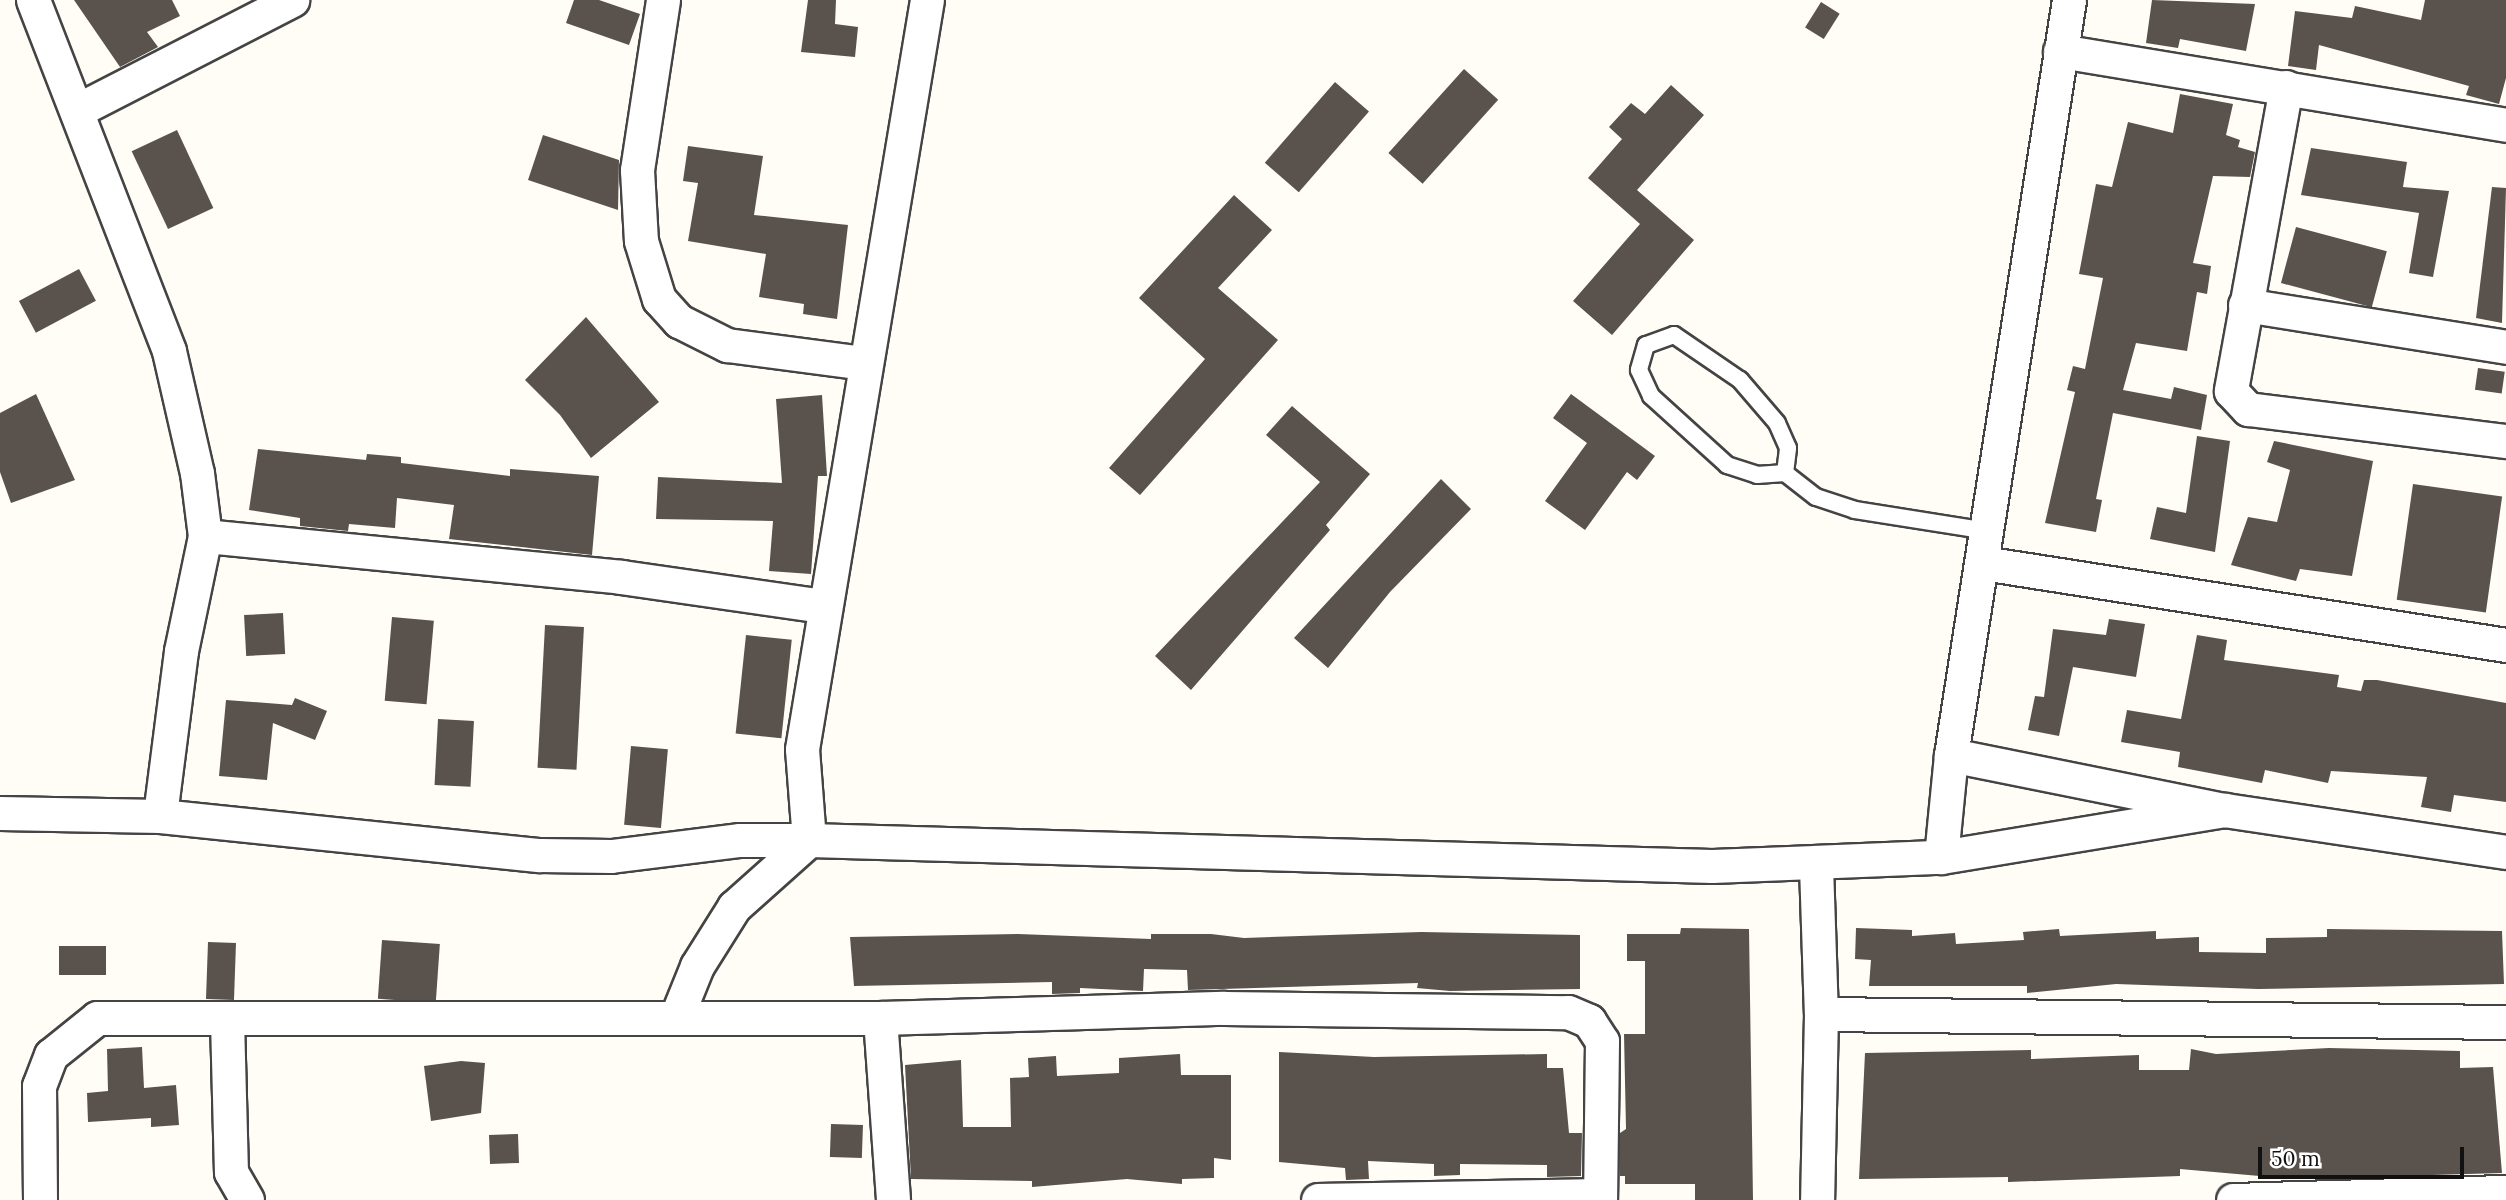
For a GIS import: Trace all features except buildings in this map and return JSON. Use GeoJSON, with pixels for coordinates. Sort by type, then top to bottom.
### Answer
{"type":"FeatureCollection","features":[{"type":"Feature","properties":{"kind":"street"},"geometry":{"type":"LineString","coordinates":[[33,0],[78,110],[169,351],[205,536],[181,650],[160,816]]}},
{"type":"Feature","properties":{"kind":"street"},"geometry":{"type":"LineString","coordinates":[[78,110],[292,0]]}},
{"type":"Feature","properties":{"kind":"street"},"geometry":{"type":"LineString","coordinates":[[663,0],[637,170],[641,241],[659,299],[679,321],[727,345],[864,363]]}},
{"type":"Feature","properties":{"kind":"street"},"geometry":{"type":"LineString","coordinates":[[809,840],[802,749],[823,606],[927,0]]}},
{"type":"Feature","properties":{"kind":"street"},"geometry":{"type":"LineString","coordinates":[[1941,857],[1951,755],[2069,0]]}},
{"type":"Feature","properties":{"kind":"street"},"geometry":{"type":"LineString","coordinates":[[2060,51],[2506,125]]}},
{"type":"Feature","properties":{"kind":"street"},"geometry":{"type":"LineString","coordinates":[[2286,87],[2231,391],[2248,409],[2506,441]]}},
{"type":"Feature","properties":{"kind":"street"},"geometry":{"type":"LineString","coordinates":[[2245,305],[2506,347]]}},
{"type":"Feature","properties":{"kind":"street"},"geometry":{"type":"LineString","coordinates":[[205,536],[621,577],[823,606]]}},
{"type":"Feature","properties":{"kind":"street"},"geometry":{"type":"LineString","coordinates":[[1985,547],[2506,645]]}},
{"type":"Feature","properties":{"kind":"street"},"geometry":{"type":"LineString","coordinates":[[1951,755],[2225,810],[2506,852]]}},
{"type":"Feature","properties":{"kind":"street"},"geometry":{"type":"LineString","coordinates":[[0,813],[160,816],[540,855],[611,856],[740,840],[809,840],[1815,866],[1941,857],[2225,810]]}},
{"type":"Feature","properties":{"kind":"street"},"geometry":{"type":"LineString","coordinates":[[676,1018],[697,966],[734,907],[809,840]]}},
{"type":"Feature","properties":{"kind":"street"},"geometry":{"type":"LineString","coordinates":[[1815,866],[1821,1014],[1817,1200]]}},
{"type":"Feature","properties":{"kind":"street"},"geometry":{"type":"LineString","coordinates":[[40,1200],[39,1086],[51,1055],[73,1033],[97,1018],[880,1018],[1224,1007],[1568,1012],[1589,1021],[1602,1041],[1600,1197],[1318,1200]]}},
{"type":"Feature","properties":{"kind":"street"},"geometry":{"type":"LineString","coordinates":[[1821,1014],[2506,1021]]}},
{"type":"Feature","properties":{"kind":"street"},"geometry":{"type":"LineString","coordinates":[[880,1018],[893,1200]]}},
{"type":"Feature","properties":{"kind":"street"},"geometry":{"type":"LineString","coordinates":[[227,1020],[231,1172],[247,1200]]}},
{"type":"Feature","properties":{"kind":"street"},"geometry":{"type":"LineString","coordinates":[[2233,1200],[2506,1192]]}},
{"type":"Feature","properties":{"kind":"lane"},"geometry":{"type":"LineString","coordinates":[[1785,473],[1788,448],[1777,423],[1740,380],[1674,335],[1646,345],[1639,370],[1651,396],[1688,435],[1727,465],[1757,475],[1785,473],[1816,497],[1985,547]]}}]}
